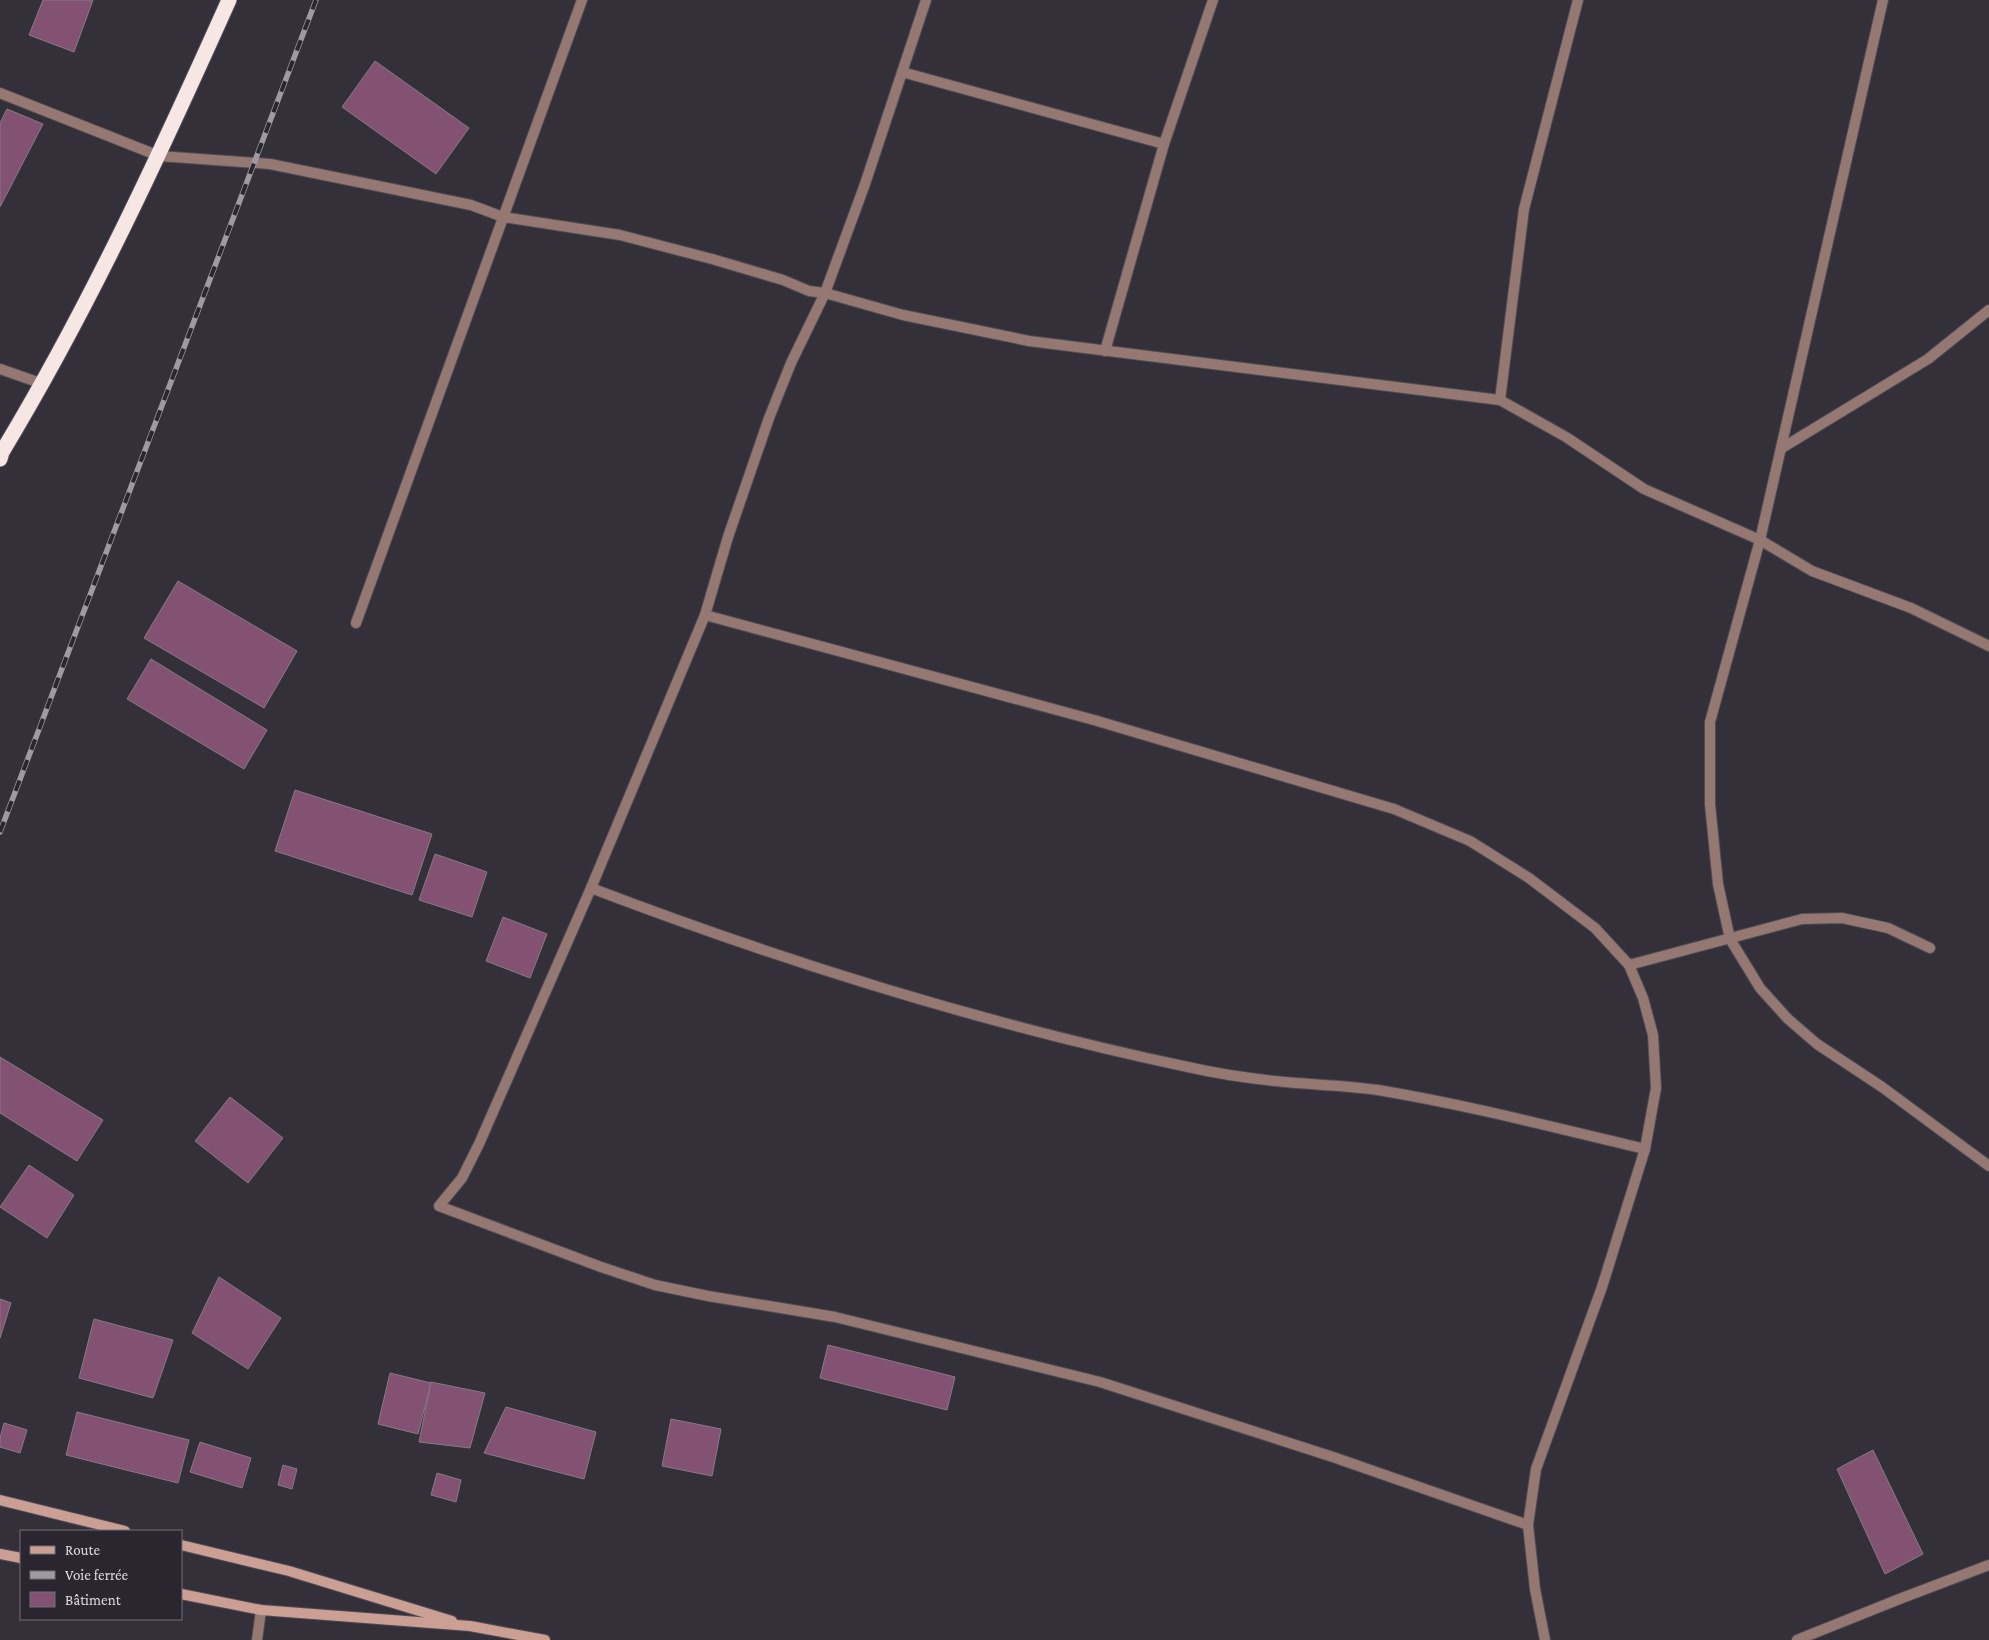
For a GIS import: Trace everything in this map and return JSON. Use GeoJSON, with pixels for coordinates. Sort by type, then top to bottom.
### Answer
{"type":"FeatureCollection","features":[{"type":"Feature","properties":{"kind":"highway"},"geometry":{"type":"LineString","coordinates":[[1,455],[43,384],[159,156],[229,0]]}},
{"type":"Feature","properties":{"kind":"main road"},"geometry":{"type":"LineString","coordinates":[[0,1500],[122,1530]]}},
{"type":"Feature","properties":{"kind":"main road"},"geometry":{"type":"LineString","coordinates":[[182,1545],[289,1571],[470,1626]]}},
{"type":"Feature","properties":{"kind":"main road"},"geometry":{"type":"LineString","coordinates":[[0,1554],[20,1558]]}},
{"type":"Feature","properties":{"kind":"main road"},"geometry":{"type":"LineString","coordinates":[[182,1594],[261,1610],[470,1626],[545,1640]]}},
{"type":"Feature","properties":{"kind":"street"},"geometry":{"type":"LineString","coordinates":[[356,623],[582,0]]}},
{"type":"Feature","properties":{"kind":"street"},"geometry":{"type":"LineString","coordinates":[[926,0],[865,184],[825,293],[791,363],[769,418],[731,528],[705,615],[591,888],[478,1144],[462,1178],[439,1206],[601,1267],[655,1285],[708,1296],[835,1317],[1100,1382],[1333,1457],[1528,1525]]}},
{"type":"Feature","properties":{"kind":"street"},"geometry":{"type":"LineString","coordinates":[[1105,351],[1164,144],[1213,0]]}},
{"type":"Feature","properties":{"kind":"street"},"geometry":{"type":"LineString","coordinates":[[1500,400],[1524,209],[1578,0]]}},
{"type":"Feature","properties":{"kind":"street"},"geometry":{"type":"LineString","coordinates":[[1883,0],[1760,540],[1710,722],[1710,804],[1718,884],[1730,939],[1760,988],[1788,1019],[1817,1044],[1882,1088],[1989,1166]]}},
{"type":"Feature","properties":{"kind":"street"},"geometry":{"type":"LineString","coordinates":[[902,72],[1164,144]]}},
{"type":"Feature","properties":{"kind":"street"},"geometry":{"type":"LineString","coordinates":[[0,93],[159,156],[270,164],[471,205],[503,217],[620,235],[783,280],[809,291],[825,293],[903,315],[1029,341],[1500,400],[1566,437],[1644,489],[1760,540],[1812,571],[1911,608],[1989,646]]}},
{"type":"Feature","properties":{"kind":"street"},"geometry":{"type":"LineString","coordinates":[[1782,448],[1928,359],[1989,310]]}},
{"type":"Feature","properties":{"kind":"street"},"geometry":{"type":"LineString","coordinates":[[0,369],[43,384]]}},
{"type":"Feature","properties":{"kind":"street"},"geometry":{"type":"LineString","coordinates":[[705,615],[1094,720],[1394,809],[1470,842],[1528,878],[1595,928],[1629,965],[1643,998],[1654,1035],[1656,1088],[1645,1150],[1602,1287],[1536,1469],[1528,1525],[1535,1589],[1545,1640]]}},
{"type":"Feature","properties":{"kind":"street"},"geometry":{"type":"LineString","coordinates":[[591,888],[666,917],[837,975],[1023,1029],[1190,1068],[1291,1083],[1374,1090],[1450,1103],[1645,1150]]}},
{"type":"Feature","properties":{"kind":"street"},"geometry":{"type":"LineString","coordinates":[[1629,965],[1802,919],[1842,918],[1888,928],[1930,948]]}},
{"type":"Feature","properties":{"kind":"street"},"geometry":{"type":"LineString","coordinates":[[1797,1640],[1989,1565]]}},
{"type":"Feature","properties":{"kind":"street"},"geometry":{"type":"LineString","coordinates":[[256,1640],[261,1610]]}},
{"type":"Feature","properties":{"kind":"building"},"geometry":{"type":"Polygon","coordinates":[[[43,0],[93,0],[74,52],[29,35],[43,0]]]}},
{"type":"Feature","properties":{"kind":"building"},"geometry":{"type":"Polygon","coordinates":[[[375,61],[469,128],[436,174],[342,107],[375,61]]]}},
{"type":"Feature","properties":{"kind":"building"},"geometry":{"type":"Polygon","coordinates":[[[7,109],[43,124],[0,207],[0,123],[7,109]]]}},
{"type":"Feature","properties":{"kind":"building"},"geometry":{"type":"Polygon","coordinates":[[[178,581],[297,651],[264,708],[144,638],[178,581]]]}},
{"type":"Feature","properties":{"kind":"building"},"geometry":{"type":"Polygon","coordinates":[[[151,659],[267,730],[244,769],[127,699],[151,659]]]}},
{"type":"Feature","properties":{"kind":"building"},"geometry":{"type":"Polygon","coordinates":[[[295,790],[432,834],[412,895],[275,851],[295,790]]]}},
{"type":"Feature","properties":{"kind":"building"},"geometry":{"type":"Polygon","coordinates":[[[435,854],[487,872],[472,917],[419,900],[435,854]]]}},
{"type":"Feature","properties":{"kind":"building"},"geometry":{"type":"Polygon","coordinates":[[[503,917],[547,934],[530,978],[486,961],[503,917]]]}},
{"type":"Feature","properties":{"kind":"building"},"geometry":{"type":"Polygon","coordinates":[[[0,1057],[103,1120],[77,1161],[0,1113],[0,1057]]]}},
{"type":"Feature","properties":{"kind":"building"},"geometry":{"type":"Polygon","coordinates":[[[230,1097],[283,1138],[248,1183],[195,1141],[230,1097]]]}},
{"type":"Feature","properties":{"kind":"building"},"geometry":{"type":"Polygon","coordinates":[[[29,1165],[74,1195],[47,1238],[0,1207],[29,1165]]]}},
{"type":"Feature","properties":{"kind":"building"},"geometry":{"type":"Polygon","coordinates":[[[219,1277],[281,1318],[248,1369],[192,1333],[219,1277]]]}},
{"type":"Feature","properties":{"kind":"building"},"geometry":{"type":"Polygon","coordinates":[[[0,1299],[11,1303],[0,1338],[0,1299]]]}},
{"type":"Feature","properties":{"kind":"building"},"geometry":{"type":"Polygon","coordinates":[[[94,1319],[173,1340],[153,1398],[79,1378],[94,1319]]]}},
{"type":"Feature","properties":{"kind":"building"},"geometry":{"type":"Polygon","coordinates":[[[828,1345],[955,1377],[947,1410],[820,1378],[828,1345]]]}},
{"type":"Feature","properties":{"kind":"building"},"geometry":{"type":"Polygon","coordinates":[[[390,1373],[431,1383],[418,1434],[378,1424],[390,1373]]]}},
{"type":"Feature","properties":{"kind":"building"},"geometry":{"type":"Polygon","coordinates":[[[431,1382],[485,1393],[470,1448],[419,1442],[431,1382]]]}},
{"type":"Feature","properties":{"kind":"building"},"geometry":{"type":"Polygon","coordinates":[[[506,1407],[596,1432],[584,1479],[484,1453],[506,1407]]]}},
{"type":"Feature","properties":{"kind":"building"},"geometry":{"type":"Polygon","coordinates":[[[77,1412],[189,1440],[178,1483],[66,1455],[77,1412]]]}},
{"type":"Feature","properties":{"kind":"building"},"geometry":{"type":"Polygon","coordinates":[[[671,1419],[721,1429],[712,1476],[662,1466],[671,1419]]]}},
{"type":"Feature","properties":{"kind":"building"},"geometry":{"type":"Polygon","coordinates":[[[4,1423],[27,1430],[20,1453],[0,1447],[4,1423]]]}},
{"type":"Feature","properties":{"kind":"building"},"geometry":{"type":"Polygon","coordinates":[[[200,1442],[251,1458],[242,1488],[190,1472],[200,1442]]]}},
{"type":"Feature","properties":{"kind":"building"},"geometry":{"type":"Polygon","coordinates":[[[1873,1450],[1923,1554],[1885,1574],[1837,1469],[1873,1450]]]}},
{"type":"Feature","properties":{"kind":"building"},"geometry":{"type":"Polygon","coordinates":[[[283,1465],[297,1469],[292,1489],[278,1485],[283,1465]]]}},
{"type":"Feature","properties":{"kind":"building"},"geometry":{"type":"Polygon","coordinates":[[[437,1473],[461,1480],[456,1502],[431,1495],[437,1473]]]}},
{"type":"Feature","properties":{"kind":"railway"},"geometry":{"type":"LineString","coordinates":[[0,832],[316,0]]}}]}
